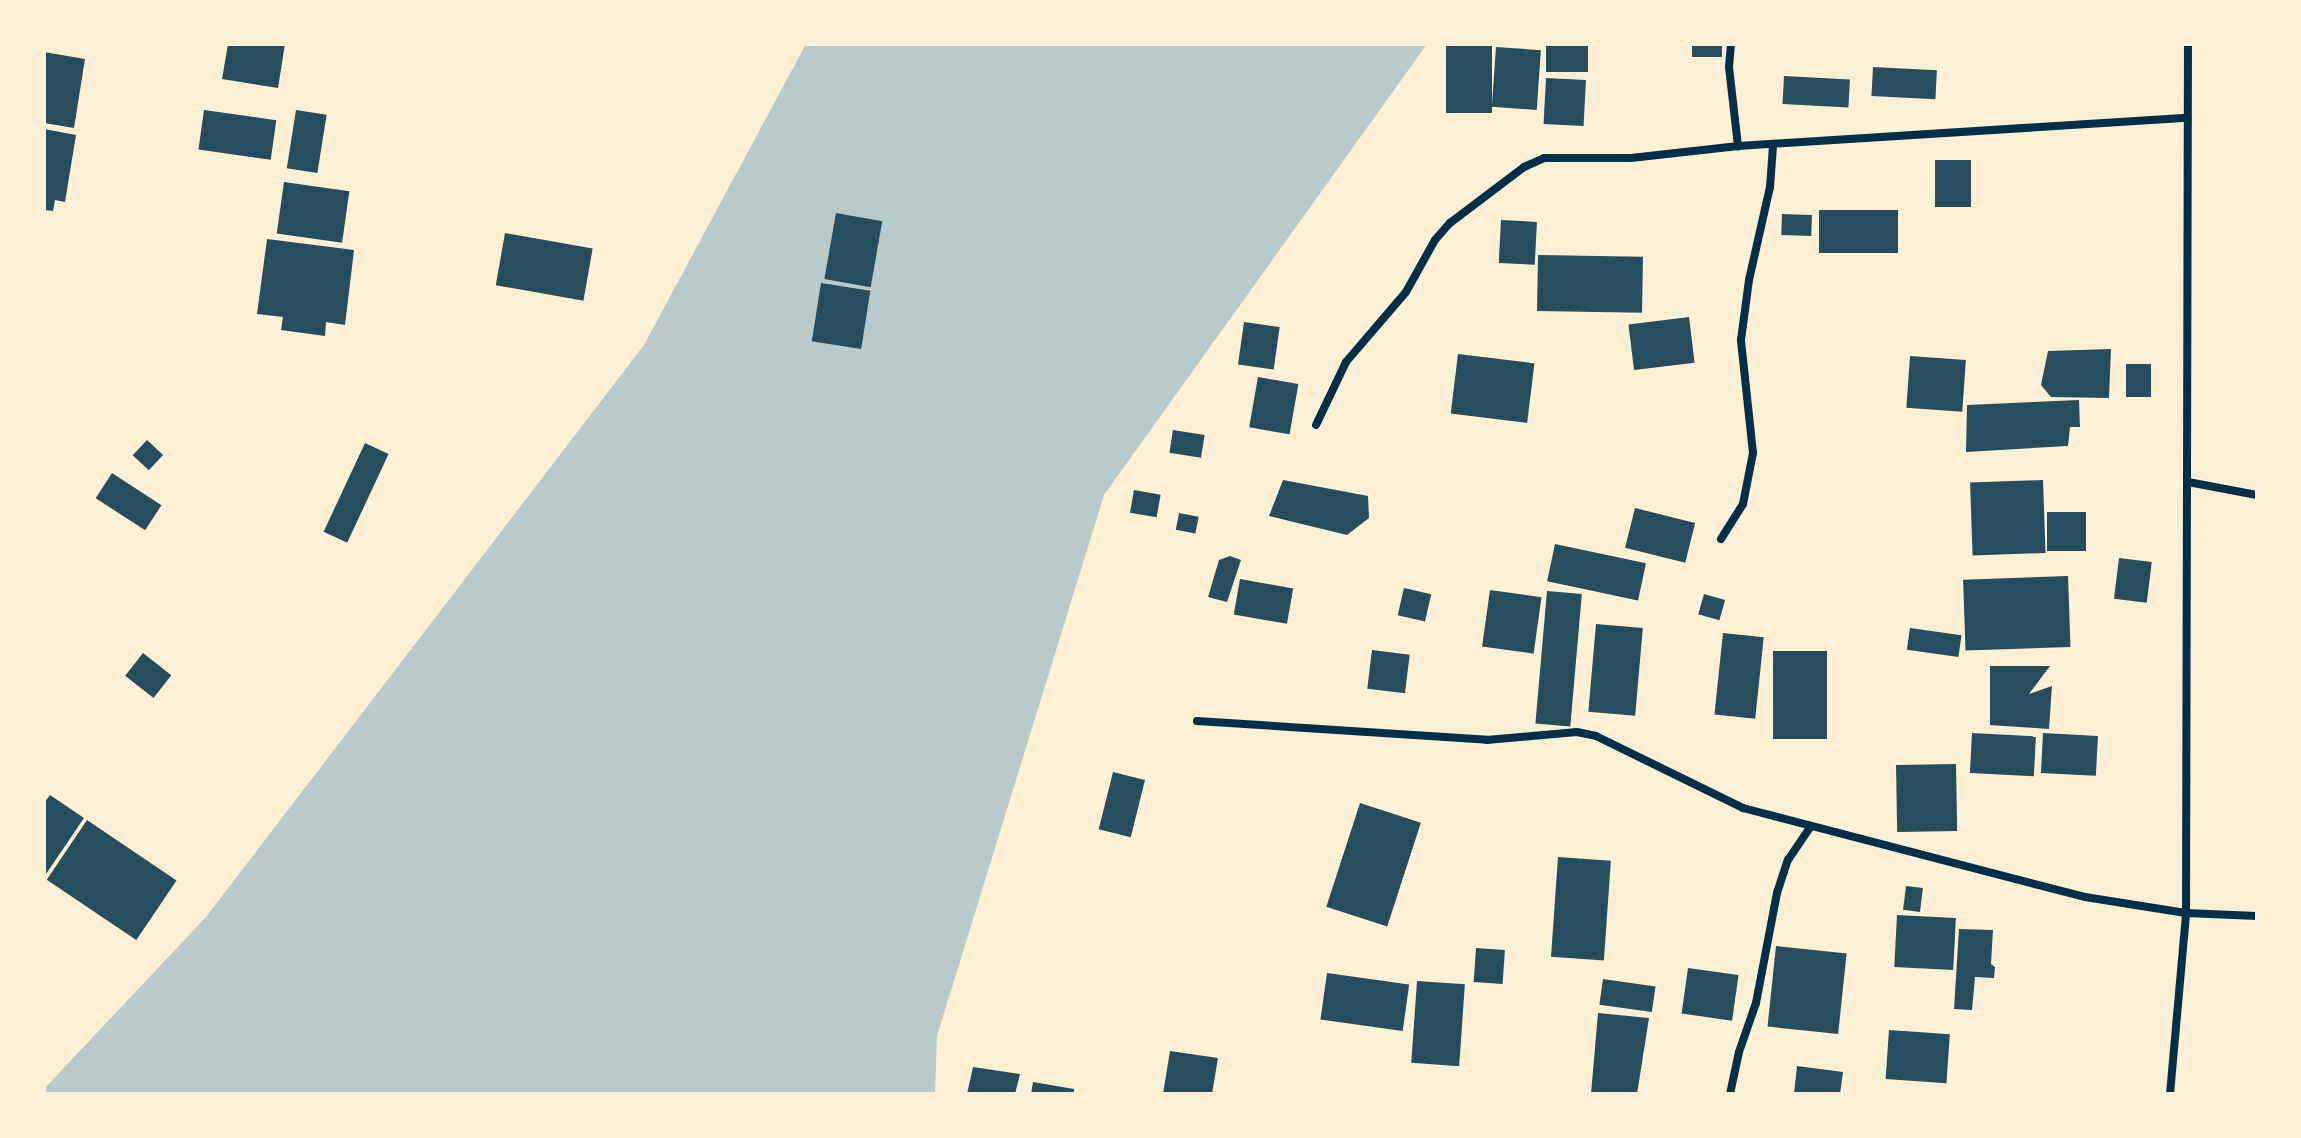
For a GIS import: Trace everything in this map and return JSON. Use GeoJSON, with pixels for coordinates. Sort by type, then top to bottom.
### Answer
{"type":"FeatureCollection","features":[{"type":"Feature","properties":{"kind":"street"},"geometry":{"type":"LineString","coordinates":[[1731,44],[1729,67],[1738,146]]}},
{"type":"Feature","properties":{"kind":"street"},"geometry":{"type":"LineString","coordinates":[[2170,1094],[2186,913],[2188,44]]}},
{"type":"Feature","properties":{"kind":"street"},"geometry":{"type":"LineString","coordinates":[[1316,425],[1346,362],[1406,292],[1435,240],[1450,223],[1524,167],[1557,157],[1631,158],[1738,146],[2187,118]]}},
{"type":"Feature","properties":{"kind":"street"},"geometry":{"type":"LineString","coordinates":[[1721,539],[1743,504],[1753,453],[1741,340],[1749,280],[1770,187],[1773,146]]}},
{"type":"Feature","properties":{"kind":"street"},"geometry":{"type":"LineString","coordinates":[[2188,482],[2257,495]]}},
{"type":"Feature","properties":{"kind":"street"},"geometry":{"type":"LineString","coordinates":[[1197,721],[1487,740],[1577,732],[1596,736],[1743,808],[2085,897],[2186,913],[2257,916]]}},
{"type":"Feature","properties":{"kind":"street"},"geometry":{"type":"LineString","coordinates":[[1730,1094],[1739,1052],[1756,1003],[1777,893],[1788,860],[1811,826]]}},
{"type":"Feature","properties":{"kind":"shaded area"},"geometry":{"type":"Polygon","coordinates":[[[806,44],[1427,44],[1104,495],[937,1036],[935,1094],[44,1094],[44,1089],[206,917],[644,345],[806,44]]]}},
{"type":"Feature","properties":{"kind":"building"},"geometry":{"type":"Polygon","coordinates":[[[228,44],[285,44],[278,88],[222,79],[228,44]]]}},
{"type":"Feature","properties":{"kind":"building"},"geometry":{"type":"Polygon","coordinates":[[[1446,44],[1492,44],[1492,113],[1446,113],[1446,44]]]}},
{"type":"Feature","properties":{"kind":"building"},"geometry":{"type":"Polygon","coordinates":[[[1546,44],[1588,44],[1588,72],[1546,72],[1546,44]]]}},
{"type":"Feature","properties":{"kind":"building"},"geometry":{"type":"Polygon","coordinates":[[[1692,44],[1722,44],[1722,57],[1692,57],[1692,44]]]}},
{"type":"Feature","properties":{"kind":"building"},"geometry":{"type":"Polygon","coordinates":[[[1496,47],[1541,50],[1537,110],[1492,107],[1496,47]]]}},
{"type":"Feature","properties":{"kind":"building"},"geometry":{"type":"Polygon","coordinates":[[[44,52],[85,59],[74,128],[44,123],[44,52]]]}},
{"type":"Feature","properties":{"kind":"building"},"geometry":{"type":"Polygon","coordinates":[[[1873,67],[1937,70],[1935,99],[1871,96],[1873,67]]]}},
{"type":"Feature","properties":{"kind":"building"},"geometry":{"type":"Polygon","coordinates":[[[1784,76],[1850,79],[1848,107],[1783,104],[1784,76]]]}},
{"type":"Feature","properties":{"kind":"building"},"geometry":{"type":"Polygon","coordinates":[[[1546,78],[1586,80],[1584,126],[1544,124],[1546,78]]]}},
{"type":"Feature","properties":{"kind":"building"},"geometry":{"type":"Polygon","coordinates":[[[204,110],[276,120],[271,160],[198,150],[204,110]]]}},
{"type":"Feature","properties":{"kind":"building"},"geometry":{"type":"Polygon","coordinates":[[[296,110],[327,115],[317,173],[287,168],[296,110]]]}},
{"type":"Feature","properties":{"kind":"building"},"geometry":{"type":"Polygon","coordinates":[[[44,129],[76,135],[65,202],[55,200],[53,211],[44,210],[44,129]]]}},
{"type":"Feature","properties":{"kind":"building"},"geometry":{"type":"Polygon","coordinates":[[[1935,160],[1971,160],[1971,207],[1935,207],[1935,160]]]}},
{"type":"Feature","properties":{"kind":"building"},"geometry":{"type":"Polygon","coordinates":[[[284,182],[349,191],[342,243],[277,233],[284,182]]]}},
{"type":"Feature","properties":{"kind":"building"},"geometry":{"type":"Polygon","coordinates":[[[1819,210],[1898,210],[1898,253],[1819,253],[1819,210]]]}},
{"type":"Feature","properties":{"kind":"building"},"geometry":{"type":"Polygon","coordinates":[[[836,213],[882,221],[871,287],[824,279],[836,213]]]}},
{"type":"Feature","properties":{"kind":"building"},"geometry":{"type":"Polygon","coordinates":[[[1782,214],[1812,215],[1811,236],[1781,235],[1782,214]]]}},
{"type":"Feature","properties":{"kind":"building"},"geometry":{"type":"Polygon","coordinates":[[[1501,220],[1537,222],[1535,265],[1499,263],[1501,220]]]}},
{"type":"Feature","properties":{"kind":"building"},"geometry":{"type":"Polygon","coordinates":[[[505,233],[593,248],[583,301],[496,285],[505,233]]]}},
{"type":"Feature","properties":{"kind":"building"},"geometry":{"type":"Polygon","coordinates":[[[267,239],[354,250],[345,325],[326,322],[325,336],[281,330],[283,317],[257,314],[267,239]]]}},
{"type":"Feature","properties":{"kind":"building"},"geometry":{"type":"Polygon","coordinates":[[[1538,255],[1643,257],[1642,313],[1537,311],[1538,255]]]}},
{"type":"Feature","properties":{"kind":"building"},"geometry":{"type":"Polygon","coordinates":[[[821,283],[870,291],[861,349],[812,341],[821,283]]]}},
{"type":"Feature","properties":{"kind":"building"},"geometry":{"type":"Polygon","coordinates":[[[1689,317],[1695,363],[1634,370],[1628,324],[1689,317]]]}},
{"type":"Feature","properties":{"kind":"building"},"geometry":{"type":"Polygon","coordinates":[[[1244,322],[1280,327],[1274,370],[1238,365],[1244,322]]]}},
{"type":"Feature","properties":{"kind":"building"},"geometry":{"type":"Polygon","coordinates":[[[2111,349],[2109,398],[2051,397],[2041,385],[2048,351],[2111,349]]]}},
{"type":"Feature","properties":{"kind":"building"},"geometry":{"type":"Polygon","coordinates":[[[1458,354],[1534,363],[1527,423],[1451,414],[1458,354]]]}},
{"type":"Feature","properties":{"kind":"building"},"geometry":{"type":"Polygon","coordinates":[[[1910,356],[1966,360],[1962,412],[1906,408],[1910,356]]]}},
{"type":"Feature","properties":{"kind":"building"},"geometry":{"type":"Polygon","coordinates":[[[2126,364],[2151,364],[2151,397],[2126,397],[2126,364]]]}},
{"type":"Feature","properties":{"kind":"building"},"geometry":{"type":"Polygon","coordinates":[[[1258,377],[1298,384],[1290,434],[1249,427],[1258,377]]]}},
{"type":"Feature","properties":{"kind":"building"},"geometry":{"type":"Polygon","coordinates":[[[2079,400],[2080,427],[2070,427],[2068,446],[1966,452],[1967,405],[2079,400]]]}},
{"type":"Feature","properties":{"kind":"building"},"geometry":{"type":"Polygon","coordinates":[[[1173,430],[1205,435],[1201,458],[1169,453],[1173,430]]]}},
{"type":"Feature","properties":{"kind":"building"},"geometry":{"type":"Polygon","coordinates":[[[147,440],[163,455],[149,470],[133,455],[147,440]]]}},
{"type":"Feature","properties":{"kind":"building"},"geometry":{"type":"Polygon","coordinates":[[[365,443],[389,454],[347,543],[324,532],[365,443]]]}},
{"type":"Feature","properties":{"kind":"building"},"geometry":{"type":"Polygon","coordinates":[[[112,473],[161,505],[145,530],[96,498],[112,473]]]}},
{"type":"Feature","properties":{"kind":"building"},"geometry":{"type":"Polygon","coordinates":[[[1283,480],[1368,496],[1369,518],[1347,535],[1269,516],[1283,480]]]}},
{"type":"Feature","properties":{"kind":"building"},"geometry":{"type":"Polygon","coordinates":[[[2043,480],[2046,553],[1973,556],[1970,483],[2043,480]]]}},
{"type":"Feature","properties":{"kind":"building"},"geometry":{"type":"Polygon","coordinates":[[[1134,490],[1161,495],[1157,517],[1130,513],[1134,490]]]}},
{"type":"Feature","properties":{"kind":"building"},"geometry":{"type":"Polygon","coordinates":[[[1635,508],[1695,523],[1685,563],[1625,548],[1635,508]]]}},
{"type":"Feature","properties":{"kind":"building"},"geometry":{"type":"Polygon","coordinates":[[[2047,512],[2086,512],[2086,551],[2047,551],[2047,512]]]}},
{"type":"Feature","properties":{"kind":"building"},"geometry":{"type":"Polygon","coordinates":[[[1179,513],[1199,517],[1195,534],[1176,530],[1179,513]]]}},
{"type":"Feature","properties":{"kind":"building"},"geometry":{"type":"Polygon","coordinates":[[[1555,544],[1646,563],[1638,601],[1547,581],[1555,544]]]}},
{"type":"Feature","properties":{"kind":"building"},"geometry":{"type":"Polygon","coordinates":[[[1230,556],[1241,560],[1227,602],[1208,597],[1219,560],[1230,556]]]}},
{"type":"Feature","properties":{"kind":"building"},"geometry":{"type":"Polygon","coordinates":[[[2119,558],[2152,562],[2147,603],[2114,599],[2119,558]]]}},
{"type":"Feature","properties":{"kind":"building"},"geometry":{"type":"Polygon","coordinates":[[[2068,576],[2070,647],[1966,651],[1963,580],[2068,576]]]}},
{"type":"Feature","properties":{"kind":"building"},"geometry":{"type":"Polygon","coordinates":[[[1240,579],[1293,588],[1287,624],[1234,614],[1240,579]]]}},
{"type":"Feature","properties":{"kind":"building"},"geometry":{"type":"Polygon","coordinates":[[[1404,588],[1431,594],[1425,622],[1398,615],[1404,588]]]}},
{"type":"Feature","properties":{"kind":"building"},"geometry":{"type":"Polygon","coordinates":[[[1490,590],[1541,597],[1534,654],[1482,646],[1490,590]]]}},
{"type":"Feature","properties":{"kind":"building"},"geometry":{"type":"Polygon","coordinates":[[[1547,591],[1582,594],[1570,727],[1535,723],[1547,591]]]}},
{"type":"Feature","properties":{"kind":"building"},"geometry":{"type":"Polygon","coordinates":[[[1704,594],[1725,600],[1719,620],[1698,614],[1704,594]]]}},
{"type":"Feature","properties":{"kind":"building"},"geometry":{"type":"Polygon","coordinates":[[[1596,624],[1643,628],[1635,716],[1588,712],[1596,624]]]}},
{"type":"Feature","properties":{"kind":"building"},"geometry":{"type":"Polygon","coordinates":[[[1910,628],[1961,635],[1958,657],[1907,650],[1910,628]]]}},
{"type":"Feature","properties":{"kind":"building"},"geometry":{"type":"Polygon","coordinates":[[[1723,633],[1764,637],[1755,719],[1714,715],[1723,633]]]}},
{"type":"Feature","properties":{"kind":"building"},"geometry":{"type":"Polygon","coordinates":[[[1372,650],[1410,655],[1405,693],[1367,689],[1372,650]]]}},
{"type":"Feature","properties":{"kind":"building"},"geometry":{"type":"Polygon","coordinates":[[[1773,651],[1827,651],[1827,739],[1773,739],[1773,651]]]}},
{"type":"Feature","properties":{"kind":"building"},"geometry":{"type":"Polygon","coordinates":[[[143,653],[171,675],[154,698],[125,676],[143,653]]]}},
{"type":"Feature","properties":{"kind":"building"},"geometry":{"type":"Polygon","coordinates":[[[1990,666],[2050,666],[2029,694],[2052,686],[2049,729],[1990,725],[1990,666]]]}},
{"type":"Feature","properties":{"kind":"building"},"geometry":{"type":"Polygon","coordinates":[[[1972,733],[2036,736],[2034,776],[1970,773],[1972,733]]]}},
{"type":"Feature","properties":{"kind":"building"},"geometry":{"type":"Polygon","coordinates":[[[2043,733],[2098,736],[2096,776],[2041,773],[2043,733]]]}},
{"type":"Feature","properties":{"kind":"building"},"geometry":{"type":"Polygon","coordinates":[[[1956,764],[1957,831],[1897,832],[1896,765],[1956,764]]]}},
{"type":"Feature","properties":{"kind":"building"},"geometry":{"type":"Polygon","coordinates":[[[1113,772],[1145,780],[1131,837],[1099,829],[1113,772]]]}},
{"type":"Feature","properties":{"kind":"building"},"geometry":{"type":"Polygon","coordinates":[[[50,795],[84,818],[44,877],[44,803],[50,795]]]}},
{"type":"Feature","properties":{"kind":"building"},"geometry":{"type":"Polygon","coordinates":[[[1360,803],[1421,823],[1387,926],[1326,907],[1360,803]]]}},
{"type":"Feature","properties":{"kind":"building"},"geometry":{"type":"Polygon","coordinates":[[[87,820],[177,880],[136,940],[47,880],[87,820]]]}},
{"type":"Feature","properties":{"kind":"building"},"geometry":{"type":"Polygon","coordinates":[[[1558,857],[1611,861],[1604,960],[1551,957],[1558,857]]]}},
{"type":"Feature","properties":{"kind":"building"},"geometry":{"type":"Polygon","coordinates":[[[1906,886],[1923,888],[1920,912],[1903,910],[1906,886]]]}},
{"type":"Feature","properties":{"kind":"building"},"geometry":{"type":"Polygon","coordinates":[[[1897,915],[1956,918],[1953,970],[1894,967],[1897,915]]]}},
{"type":"Feature","properties":{"kind":"building"},"geometry":{"type":"Polygon","coordinates":[[[1959,929],[1993,930],[1991,964],[1995,967],[1994,978],[1975,977],[1972,1010],[1954,1009],[1959,929]]]}},
{"type":"Feature","properties":{"kind":"building"},"geometry":{"type":"Polygon","coordinates":[[[1776,946],[1847,953],[1838,1034],[1768,1027],[1776,946]]]}},
{"type":"Feature","properties":{"kind":"building"},"geometry":{"type":"Polygon","coordinates":[[[1476,948],[1505,950],[1503,984],[1474,982],[1476,948]]]}},
{"type":"Feature","properties":{"kind":"building"},"geometry":{"type":"Polygon","coordinates":[[[1688,968],[1739,975],[1732,1021],[1682,1014],[1688,968]]]}},
{"type":"Feature","properties":{"kind":"building"},"geometry":{"type":"Polygon","coordinates":[[[1327,973],[1409,985],[1403,1031],[1320,1020],[1327,973]]]}},
{"type":"Feature","properties":{"kind":"building"},"geometry":{"type":"Polygon","coordinates":[[[1603,979],[1655,986],[1652,1012],[1599,1005],[1603,979]]]}},
{"type":"Feature","properties":{"kind":"building"},"geometry":{"type":"Polygon","coordinates":[[[1417,981],[1465,984],[1459,1066],[1411,1063],[1417,981]]]}},
{"type":"Feature","properties":{"kind":"building"},"geometry":{"type":"Polygon","coordinates":[[[1598,1013],[1649,1018],[1637,1094],[1591,1094],[1598,1013]]]}},
{"type":"Feature","properties":{"kind":"building"},"geometry":{"type":"Polygon","coordinates":[[[1889,1030],[1950,1034],[1946,1083],[1886,1079],[1889,1030]]]}},
{"type":"Feature","properties":{"kind":"building"},"geometry":{"type":"Polygon","coordinates":[[[1170,1051],[1218,1058],[1212,1094],[1163,1094],[1170,1051]]]}},
{"type":"Feature","properties":{"kind":"building"},"geometry":{"type":"Polygon","coordinates":[[[1797,1066],[1843,1072],[1840,1094],[1794,1094],[1797,1066]]]}},
{"type":"Feature","properties":{"kind":"building"},"geometry":{"type":"Polygon","coordinates":[[[973,1067],[1020,1074],[1015,1094],[967,1094],[973,1067]]]}},
{"type":"Feature","properties":{"kind":"building"},"geometry":{"type":"Polygon","coordinates":[[[1033,1082],[1074,1089],[1074,1094],[1031,1094],[1033,1082]]]}}]}
